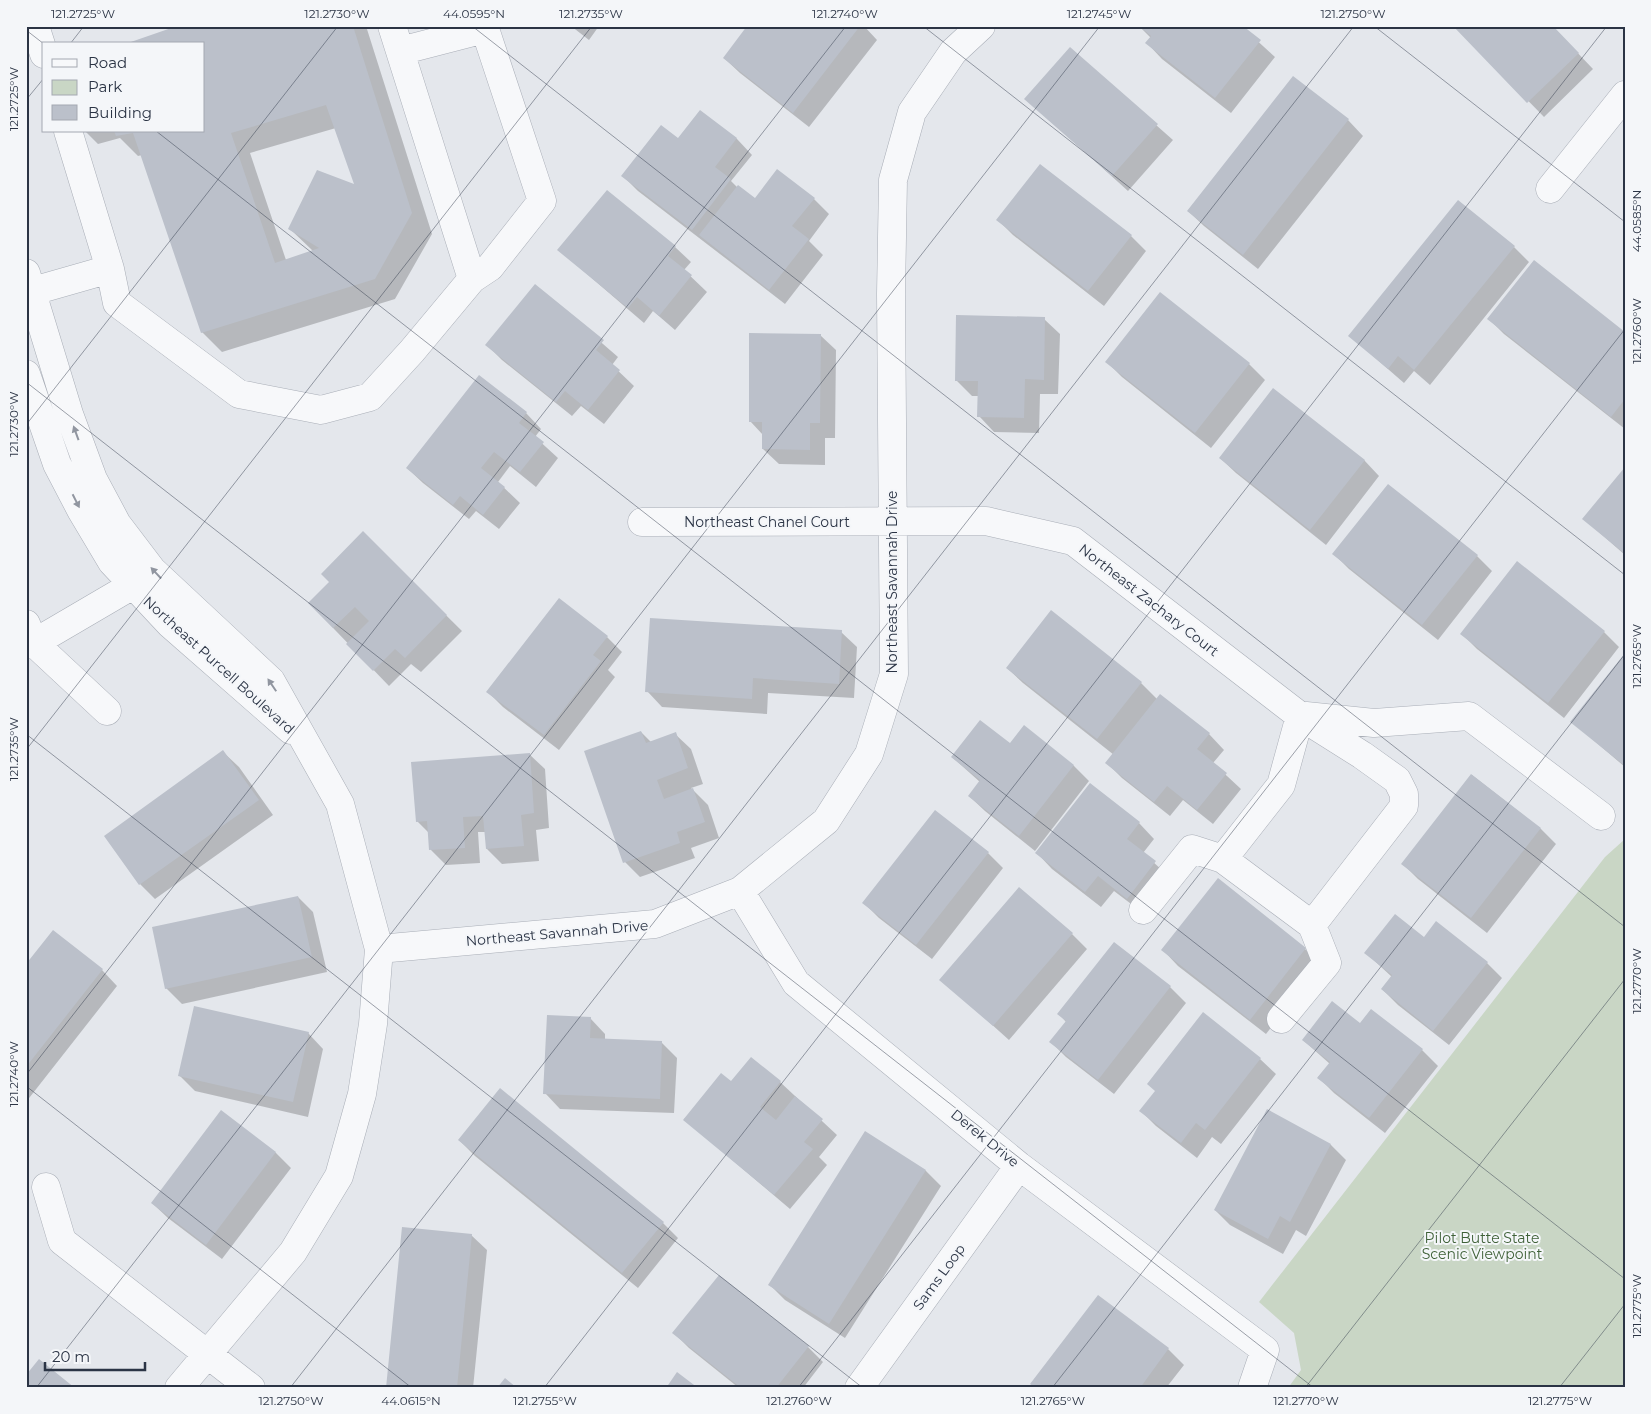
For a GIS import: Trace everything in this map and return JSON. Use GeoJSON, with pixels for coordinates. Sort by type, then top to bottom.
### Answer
{"type":"FeatureCollection","features":[{"type":"Feature","properties":{"kind":"street"},"geometry":{"type":"LineString","coordinates":[[35,26],[42,48]]}},
{"type":"Feature","properties":{"kind":"street","name":"Northeast Savannah Drive"},"geometry":{"type":"LineString","coordinates":[[379,949],[656,924],[740,891],[826,820],[869,754],[894,674],[892,523],[893,180],[912,112],[953,52],[981,26]]}},
{"type":"Feature","properties":{"kind":"street"},"geometry":{"type":"LineString","coordinates":[[76,138],[117,303],[239,394],[321,410],[370,397],[412,351],[472,279],[490,266],[542,201],[485,29],[396,39],[472,279]]}},
{"type":"Feature","properties":{"kind":"street"},"geometry":{"type":"LineString","coordinates":[[1550,189],[1625,95]]}},
{"type":"Feature","properties":{"kind":"street"},"geometry":{"type":"LineString","coordinates":[[28,286],[110,269]]}},
{"type":"Feature","properties":{"kind":"street","name":"Northeast Purcell Boulevard"},"geometry":{"type":"LineString","coordinates":[[28,286],[92,479],[117,524],[152,570],[271,681],[340,804],[379,949],[373,1024],[362,1094],[338,1176],[293,1252],[179,1388]]}},
{"type":"Feature","properties":{"kind":"street","name":"Northeast Purcell Boulevard"},"geometry":{"type":"LineString","coordinates":[[26,374],[57,464],[81,510],[112,562],[170,624],[305,743]]}},
{"type":"Feature","properties":{"kind":"street","name":"Northeast Zachary Court"},"geometry":{"type":"LineString","coordinates":[[892,523],[986,521],[1073,541],[1300,716],[1362,755],[1397,780],[1404,794],[1404,806],[1312,925]]}},
{"type":"Feature","properties":{"kind":"street","name":"Northeast Chanel Court"},"geometry":{"type":"LineString","coordinates":[[642,522],[892,523]]}},
{"type":"Feature","properties":{"kind":"street"},"geometry":{"type":"LineString","coordinates":[[107,712],[29,638],[133,586]]}},
{"type":"Feature","properties":{"kind":"street"},"geometry":{"type":"LineString","coordinates":[[1223,859],[1281,785],[1300,716],[1374,723],[1469,716],[1601,816]]}},
{"type":"Feature","properties":{"kind":"street"},"geometry":{"type":"LineString","coordinates":[[1143,910],[1192,849],[1223,859],[1312,925],[1327,963],[1281,1019]]}},
{"type":"Feature","properties":{"kind":"street","name":"Derek Drive"},"geometry":{"type":"LineString","coordinates":[[740,891],[796,983],[1019,1166],[1265,1350],[1252,1388]]}},
{"type":"Feature","properties":{"kind":"street","name":"Sams Loop"},"geometry":{"type":"LineString","coordinates":[[859,1388],[1019,1166]]}},
{"type":"Feature","properties":{"kind":"street"},"geometry":{"type":"LineString","coordinates":[[46,1187],[62,1241],[251,1388]]}},
{"type":"Feature","properties":{"kind":"green space","name":"Pilot Butte State Scenic Viewpoint"},"geometry":{"type":"Polygon","coordinates":[[[1625,839],[1625,1388],[1288,1388],[1301,1370],[1294,1333],[1259,1302],[1605,857],[1625,839]]]}},
{"type":"Feature","properties":{"kind":"building"},"geometry":{"type":"Polygon","coordinates":[[[177,26],[353,26],[412,213],[375,279],[201,333],[133,133],[116,136],[114,132],[205,132],[205,42],[131,42],[177,26]],[[326,105],[231,133],[275,263],[319,248],[288,229],[317,170],[354,184],[326,105]]]}},
{"type":"Feature","properties":{"kind":"building"},"geometry":{"type":"Polygon","coordinates":[[[747,26],[860,26],[793,113],[723,58],[747,26]]]}},
{"type":"Feature","properties":{"kind":"building"},"geometry":{"type":"Polygon","coordinates":[[[1139,26],[1243,26],[1261,40],[1215,98],[1145,43],[1151,36],[1139,26]]]}},
{"type":"Feature","properties":{"kind":"building"},"geometry":{"type":"Polygon","coordinates":[[[1453,26],[1553,26],[1579,53],[1527,103],[1453,26]]]}},
{"type":"Feature","properties":{"kind":"building"},"geometry":{"type":"Polygon","coordinates":[[[1070,47],[1158,124],[1112,176],[1024,99],[1070,47]]]}},
{"type":"Feature","properties":{"kind":"building"},"geometry":{"type":"Polygon","coordinates":[[[1293,76],[1349,119],[1243,255],[1187,211],[1293,76]]]}},
{"type":"Feature","properties":{"kind":"building"},"geometry":{"type":"Polygon","coordinates":[[[700,110],[737,138],[715,167],[731,179],[692,230],[621,176],[661,125],[678,138],[700,110]]]}},
{"type":"Feature","properties":{"kind":"building"},"geometry":{"type":"Polygon","coordinates":[[[1040,164],[1132,235],[1088,291],[996,220],[1040,164]]]}},
{"type":"Feature","properties":{"kind":"building"},"geometry":{"type":"Polygon","coordinates":[[[777,169],[815,198],[792,226],[809,239],[769,290],[699,235],[738,185],[755,198],[777,169]]]}},
{"type":"Feature","properties":{"kind":"building"},"geometry":{"type":"Polygon","coordinates":[[[607,190],[676,246],[668,256],[692,275],[659,316],[637,297],[628,308],[557,250],[607,190]]]}},
{"type":"Feature","properties":{"kind":"building"},"geometry":{"type":"Polygon","coordinates":[[[1458,200],[1515,246],[1414,370],[1398,356],[1388,369],[1348,336],[1458,200]]]}},
{"type":"Feature","properties":{"kind":"building"},"geometry":{"type":"Polygon","coordinates":[[[1534,260],[1625,332],[1625,399],[1611,417],[1487,319],[1534,260]]]}},
{"type":"Feature","properties":{"kind":"building"},"geometry":{"type":"Polygon","coordinates":[[[535,284],[604,340],[596,350],[620,370],[588,410],[565,391],[556,402],[485,345],[535,284]]]}},
{"type":"Feature","properties":{"kind":"building"},"geometry":{"type":"Polygon","coordinates":[[[1160,292],[1250,363],[1195,433],[1105,362],[1160,292]]]}},
{"type":"Feature","properties":{"kind":"building"},"geometry":{"type":"Polygon","coordinates":[[[956,315],[1045,317],[1044,380],[1025,379],[1024,418],[977,417],[978,381],[955,381],[956,315]]]}},
{"type":"Feature","properties":{"kind":"building"},"geometry":{"type":"Polygon","coordinates":[[[749,333],[821,334],[820,423],[810,423],[810,450],[762,449],[762,422],[749,422],[749,333]]]}},
{"type":"Feature","properties":{"kind":"building"},"geometry":{"type":"Polygon","coordinates":[[[479,375],[527,412],[519,423],[544,442],[520,472],[494,452],[481,468],[505,487],[483,515],[460,496],[453,505],[406,468],[479,375]]]}},
{"type":"Feature","properties":{"kind":"building"},"geometry":{"type":"Polygon","coordinates":[[[1273,388],[1365,460],[1310,530],[1219,458],[1273,388]]]}},
{"type":"Feature","properties":{"kind":"building"},"geometry":{"type":"Polygon","coordinates":[[[1625,467],[1625,554],[1582,519],[1625,467]]]}},
{"type":"Feature","properties":{"kind":"building"},"geometry":{"type":"Polygon","coordinates":[[[1388,484],[1478,555],[1422,625],[1332,554],[1388,484]]]}},
{"type":"Feature","properties":{"kind":"building"},"geometry":{"type":"Polygon","coordinates":[[[363,531],[447,615],[405,658],[395,649],[373,671],[346,644],[369,621],[355,607],[333,628],[308,603],[329,582],[321,574],[363,531]]]}},
{"type":"Feature","properties":{"kind":"building"},"geometry":{"type":"Polygon","coordinates":[[[1517,561],[1605,631],[1548,703],[1460,634],[1517,561]]]}},
{"type":"Feature","properties":{"kind":"building"},"geometry":{"type":"Polygon","coordinates":[[[559,598],[608,636],[593,655],[601,661],[544,735],[486,692],[559,598]]]}},
{"type":"Feature","properties":{"kind":"building"},"geometry":{"type":"Polygon","coordinates":[[[1051,610],[1142,682],[1097,739],[1006,668],[1051,610]]]}},
{"type":"Feature","properties":{"kind":"building"},"geometry":{"type":"Polygon","coordinates":[[[650,618],[842,630],[839,684],[753,678],[752,699],[645,692],[650,618]]]}},
{"type":"Feature","properties":{"kind":"building"},"geometry":{"type":"Polygon","coordinates":[[[1625,653],[1625,766],[1570,722],[1625,653]]]}},
{"type":"Feature","properties":{"kind":"building"},"geometry":{"type":"Polygon","coordinates":[[[1160,694],[1210,733],[1197,749],[1227,773],[1197,810],[1167,786],[1154,802],[1105,763],[1160,694]]]}},
{"type":"Feature","properties":{"kind":"building"},"geometry":{"type":"Polygon","coordinates":[[[980,720],[1010,743],[1024,725],[1074,765],[1019,836],[968,796],[980,780],[951,757],[980,720]]]}},
{"type":"Feature","properties":{"kind":"building"},"geometry":{"type":"Polygon","coordinates":[[[641,731],[646,743],[676,732],[688,768],[657,780],[664,799],[693,788],[705,822],[677,832],[680,843],[623,863],[584,751],[641,731]]]}},
{"type":"Feature","properties":{"kind":"building"},"geometry":{"type":"Polygon","coordinates":[[[223,750],[259,800],[139,885],[104,836],[223,750]]]}},
{"type":"Feature","properties":{"kind":"building"},"geometry":{"type":"Polygon","coordinates":[[[530,753],[534,813],[521,815],[524,846],[486,849],[483,816],[463,817],[465,848],[429,850],[427,821],[416,822],[411,762],[530,753]]]}},
{"type":"Feature","properties":{"kind":"building"},"geometry":{"type":"Polygon","coordinates":[[[1471,774],[1541,828],[1471,918],[1401,864],[1471,774]]]}},
{"type":"Feature","properties":{"kind":"building"},"geometry":{"type":"Polygon","coordinates":[[[1090,783],[1140,822],[1127,839],[1156,861],[1127,899],[1098,876],[1085,892],[1035,853],[1090,783]]]}},
{"type":"Feature","properties":{"kind":"building"},"geometry":{"type":"Polygon","coordinates":[[[935,810],[989,852],[916,945],[862,903],[935,810]]]}},
{"type":"Feature","properties":{"kind":"building"},"geometry":{"type":"Polygon","coordinates":[[[1218,878],[1306,948],[1250,1020],[1161,950],[1218,878]]]}},
{"type":"Feature","properties":{"kind":"building"},"geometry":{"type":"Polygon","coordinates":[[[1019,887],[1073,933],[993,1026],[939,980],[1019,887]]]}},
{"type":"Feature","properties":{"kind":"building"},"geometry":{"type":"Polygon","coordinates":[[[298,896],[312,957],[165,989],[152,927],[298,896]]]}},
{"type":"Feature","properties":{"kind":"building"},"geometry":{"type":"Polygon","coordinates":[[[1395,914],[1424,937],[1436,921],[1488,962],[1433,1031],[1381,989],[1392,975],[1364,953],[1395,914]]]}},
{"type":"Feature","properties":{"kind":"building"},"geometry":{"type":"Polygon","coordinates":[[[53,930],[103,969],[26,1067],[26,964],[53,930]]]}},
{"type":"Feature","properties":{"kind":"building"},"geometry":{"type":"Polygon","coordinates":[[[1114,942],[1171,986],[1098,1080],[1049,1042],[1066,1021],[1057,1014],[1114,942]]]}},
{"type":"Feature","properties":{"kind":"building"},"geometry":{"type":"Polygon","coordinates":[[[1332,1001],[1360,1023],[1371,1009],[1423,1049],[1369,1118],[1317,1078],[1330,1062],[1302,1040],[1332,1001]]]}},
{"type":"Feature","properties":{"kind":"building"},"geometry":{"type":"Polygon","coordinates":[[[194,1006],[309,1032],[293,1102],[178,1076],[194,1006]]]}},
{"type":"Feature","properties":{"kind":"building"},"geometry":{"type":"Polygon","coordinates":[[[1203,1012],[1261,1058],[1205,1130],[1196,1123],[1181,1143],[1139,1111],[1155,1091],[1147,1084],[1203,1012]]]}},
{"type":"Feature","properties":{"kind":"building"},"geometry":{"type":"Polygon","coordinates":[[[547,1015],[591,1017],[590,1038],[662,1041],[660,1099],[543,1094],[547,1015]]]}},
{"type":"Feature","properties":{"kind":"building"},"geometry":{"type":"Polygon","coordinates":[[[751,1057],[781,1081],[760,1107],[776,1120],[795,1096],[823,1119],[804,1142],[813,1149],[774,1195],[683,1120],[721,1073],[731,1081],[751,1057]]]}},
{"type":"Feature","properties":{"kind":"building"},"geometry":{"type":"Polygon","coordinates":[[[500,1088],[664,1222],[622,1273],[458,1140],[500,1088]]]}},
{"type":"Feature","properties":{"kind":"building"},"geometry":{"type":"Polygon","coordinates":[[[1267,1109],[1331,1144],[1290,1222],[1280,1216],[1268,1239],[1214,1210],[1267,1109]]]}},
{"type":"Feature","properties":{"kind":"building"},"geometry":{"type":"Polygon","coordinates":[[[221,1110],[276,1152],[206,1245],[151,1203],[221,1110]]]}},
{"type":"Feature","properties":{"kind":"building"},"geometry":{"type":"Polygon","coordinates":[[[865,1131],[926,1170],[829,1324],[768,1285],[865,1131]]]}},
{"type":"Feature","properties":{"kind":"building"},"geometry":{"type":"Polygon","coordinates":[[[402,1227],[472,1234],[457,1388],[386,1388],[402,1227]]]}},
{"type":"Feature","properties":{"kind":"building"},"geometry":{"type":"Polygon","coordinates":[[[719,1275],[809,1346],[776,1388],[741,1388],[672,1333],[719,1275]]]}},
{"type":"Feature","properties":{"kind":"building"},"geometry":{"type":"Polygon","coordinates":[[[1098,1295],[1169,1348],[1140,1388],[1035,1388],[1030,1384],[1098,1295]]]}},
{"type":"Feature","properties":{"kind":"building"},"geometry":{"type":"Polygon","coordinates":[[[39,1359],[75,1388],[26,1388],[26,1375],[39,1359]]]}},
{"type":"Feature","properties":{"kind":"building"},"geometry":{"type":"Polygon","coordinates":[[[677,1372],[698,1388],[666,1388],[677,1372]]]}},
{"type":"Feature","properties":{"kind":"building"},"geometry":{"type":"Polygon","coordinates":[[[505,1378],[517,1388],[497,1388],[505,1378]]]}}]}
